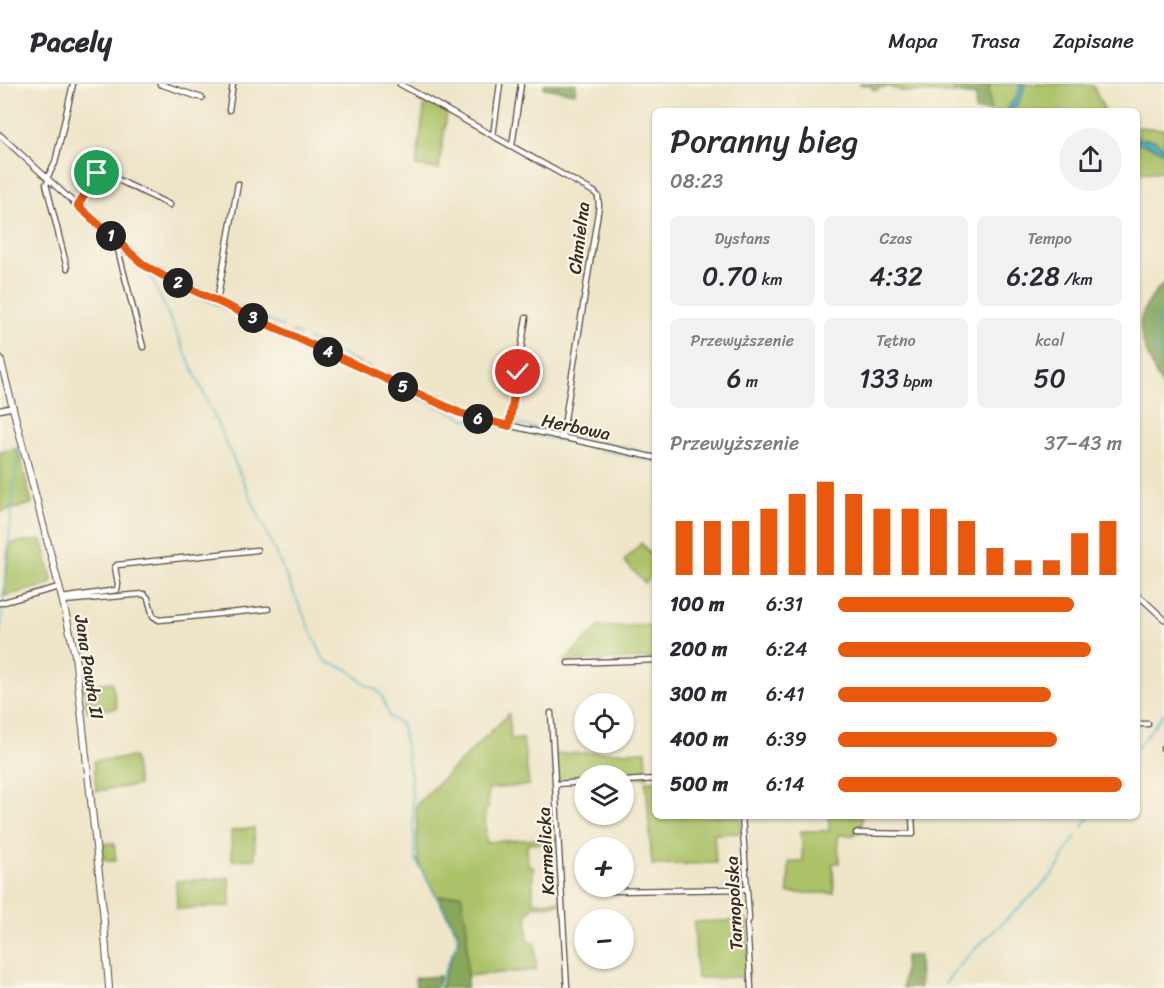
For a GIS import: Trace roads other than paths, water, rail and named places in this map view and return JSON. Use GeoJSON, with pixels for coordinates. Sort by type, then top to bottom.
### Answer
{"type":"FeatureCollection","features":[{"type":"Feature","properties":{"kind":"street"},"geometry":{"type":"LineString","coordinates":[[67,268],[46,184],[55,163],[73,84]]}},
{"type":"Feature","properties":{"kind":"street"},"geometry":{"type":"LineString","coordinates":[[160,84],[202,98]]}},
{"type":"Feature","properties":{"kind":"street"},"geometry":{"type":"LineString","coordinates":[[229,110],[233,84]]}},
{"type":"Feature","properties":{"kind":"street","name":"Chmielna"},"geometry":{"type":"LineString","coordinates":[[400,84],[594,192],[599,200],[562,438]]}},
{"type":"Feature","properties":{"kind":"street"},"geometry":{"type":"LineString","coordinates":[[411,90],[412,84]]}},
{"type":"Feature","properties":{"kind":"street"},"geometry":{"type":"LineString","coordinates":[[493,136],[500,84]]}},
{"type":"Feature","properties":{"kind":"street"},"geometry":{"type":"LineString","coordinates":[[512,146],[521,84]]}},
{"type":"Feature","properties":{"kind":"street","name":"Herbowa"},"geometry":{"type":"LineString","coordinates":[[0,135],[152,271],[460,413],[652,457]]}},
{"type":"Feature","properties":{"kind":"street"},"geometry":{"type":"LineString","coordinates":[[78,206],[100,171],[170,205]]}},
{"type":"Feature","properties":{"kind":"street"},"geometry":{"type":"LineString","coordinates":[[217,301],[238,184]]}},
{"type":"Feature","properties":{"kind":"street"},"geometry":{"type":"LineString","coordinates":[[120,244],[118,249],[120,258],[143,347]]}},
{"type":"Feature","properties":{"kind":"street"},"geometry":{"type":"LineString","coordinates":[[509,426],[526,318]]}},
{"type":"Feature","properties":{"kind":"street","name":"Jana Pawła II"},"geometry":{"type":"LineString","coordinates":[[0,358],[59,586],[77,668],[104,910],[109,988]]}},
{"type":"Feature","properties":{"kind":"street"},"geometry":{"type":"LineString","coordinates":[[0,410],[13,407]]}},
{"type":"Feature","properties":{"kind":"street"},"geometry":{"type":"LineString","coordinates":[[62,599],[117,590],[115,567],[117,565],[256,550]]}},
{"type":"Feature","properties":{"kind":"street"},"geometry":{"type":"LineString","coordinates":[[0,603],[59,586]]}},
{"type":"Feature","properties":{"kind":"street"},"geometry":{"type":"LineString","coordinates":[[62,599],[144,594],[148,598],[153,616],[159,620],[268,609]]}},
{"type":"Feature","properties":{"kind":"street"},"geometry":{"type":"LineString","coordinates":[[1140,597],[1164,619]]}},
{"type":"Feature","properties":{"kind":"street"},"geometry":{"type":"LineString","coordinates":[[568,663],[652,660]]}},
{"type":"Feature","properties":{"kind":"street","name":"Karmelicka"},"geometry":{"type":"LineString","coordinates":[[551,712],[567,988]]}},
{"type":"Feature","properties":{"kind":"street"},"geometry":{"type":"LineString","coordinates":[[1140,724],[1148,724]]}},
{"type":"Feature","properties":{"kind":"street"},"geometry":{"type":"LineString","coordinates":[[634,781],[652,780]]}},
{"type":"Feature","properties":{"kind":"street"},"geometry":{"type":"LineString","coordinates":[[555,784],[574,783]]}},
{"type":"Feature","properties":{"kind":"street","name":"Tarnopolska"},"geometry":{"type":"LineString","coordinates":[[742,819],[751,988]]}},
{"type":"Feature","properties":{"kind":"street"},"geometry":{"type":"LineString","coordinates":[[856,833],[913,834],[912,819]]}},
{"type":"Feature","properties":{"kind":"street"},"geometry":{"type":"LineString","coordinates":[[634,891],[747,889]]}},
{"type":"Feature","properties":{"kind":"water"},"geometry":{"type":"Polygon","coordinates":[[[1021,84],[1025,84],[1014,108],[1008,108],[1017,96],[1021,84]]]}},
{"type":"Feature","properties":{"kind":"water"},"geometry":{"type":"Polygon","coordinates":[[[1140,138],[1154,140],[1164,148],[1164,153],[1152,146],[1140,144],[1140,138]]]}},
{"type":"Feature","properties":{"kind":"waterway"},"geometry":{"type":"LineString","coordinates":[[52,177],[77,200]]}},
{"type":"Feature","properties":{"kind":"waterway"},"geometry":{"type":"LineString","coordinates":[[84,206],[149,265],[213,295]]}},
{"type":"Feature","properties":{"kind":"waterway"},"geometry":{"type":"LineString","coordinates":[[149,272],[323,658],[328,663],[348,669],[366,685],[377,690],[382,696],[389,717],[402,725],[411,778],[415,859],[456,932],[457,942],[437,988]]}},
{"type":"Feature","properties":{"kind":"waterway"},"geometry":{"type":"LineString","coordinates":[[150,274],[468,420],[652,461]]}},
{"type":"Feature","properties":{"kind":"waterway"},"geometry":{"type":"LineString","coordinates":[[222,299],[244,309]]}},
{"type":"Feature","properties":{"kind":"waterway"},"geometry":{"type":"LineString","coordinates":[[1164,304],[1158,318],[1155,335],[1157,352],[1164,364]]}},
{"type":"Feature","properties":{"kind":"waterway"},"geometry":{"type":"LineString","coordinates":[[252,313],[283,327]]}},
{"type":"Feature","properties":{"kind":"waterway"},"geometry":{"type":"LineString","coordinates":[[291,331],[300,335]]}},
{"type":"Feature","properties":{"kind":"waterway"},"geometry":{"type":"LineString","coordinates":[[308,339],[332,350]]}},
{"type":"Feature","properties":{"kind":"waterway"},"geometry":{"type":"LineString","coordinates":[[341,354],[361,363]]}},
{"type":"Feature","properties":{"kind":"waterway"},"geometry":{"type":"LineString","coordinates":[[365,365],[373,369]]}},
{"type":"Feature","properties":{"kind":"waterway"},"geometry":{"type":"LineString","coordinates":[[382,373],[460,409],[501,420]]}},
{"type":"Feature","properties":{"kind":"waterway"},"geometry":{"type":"LineString","coordinates":[[513,423],[559,433]]}},
{"type":"Feature","properties":{"kind":"waterway"},"geometry":{"type":"LineString","coordinates":[[568,435],[587,439]]}},
{"type":"Feature","properties":{"kind":"waterway"},"geometry":{"type":"LineString","coordinates":[[596,441],[639,450]]}},
{"type":"Feature","properties":{"kind":"waterway"},"geometry":{"type":"LineString","coordinates":[[3,600],[18,446]]}},
{"type":"Feature","properties":{"kind":"waterway"},"geometry":{"type":"LineString","coordinates":[[648,452],[652,454]]}},
{"type":"Feature","properties":{"kind":"waterway"},"geometry":{"type":"LineString","coordinates":[[0,637],[3,605]]}},
{"type":"Feature","properties":{"kind":"waterway"},"geometry":{"type":"LineString","coordinates":[[1140,744],[1164,713]]}},
{"type":"Feature","properties":{"kind":"waterway"},"geometry":{"type":"LineString","coordinates":[[1083,827],[1088,819]]}},
{"type":"Feature","properties":{"kind":"waterway"},"geometry":{"type":"LineString","coordinates":[[945,984],[983,941],[1052,875],[1076,836]]}}]}
